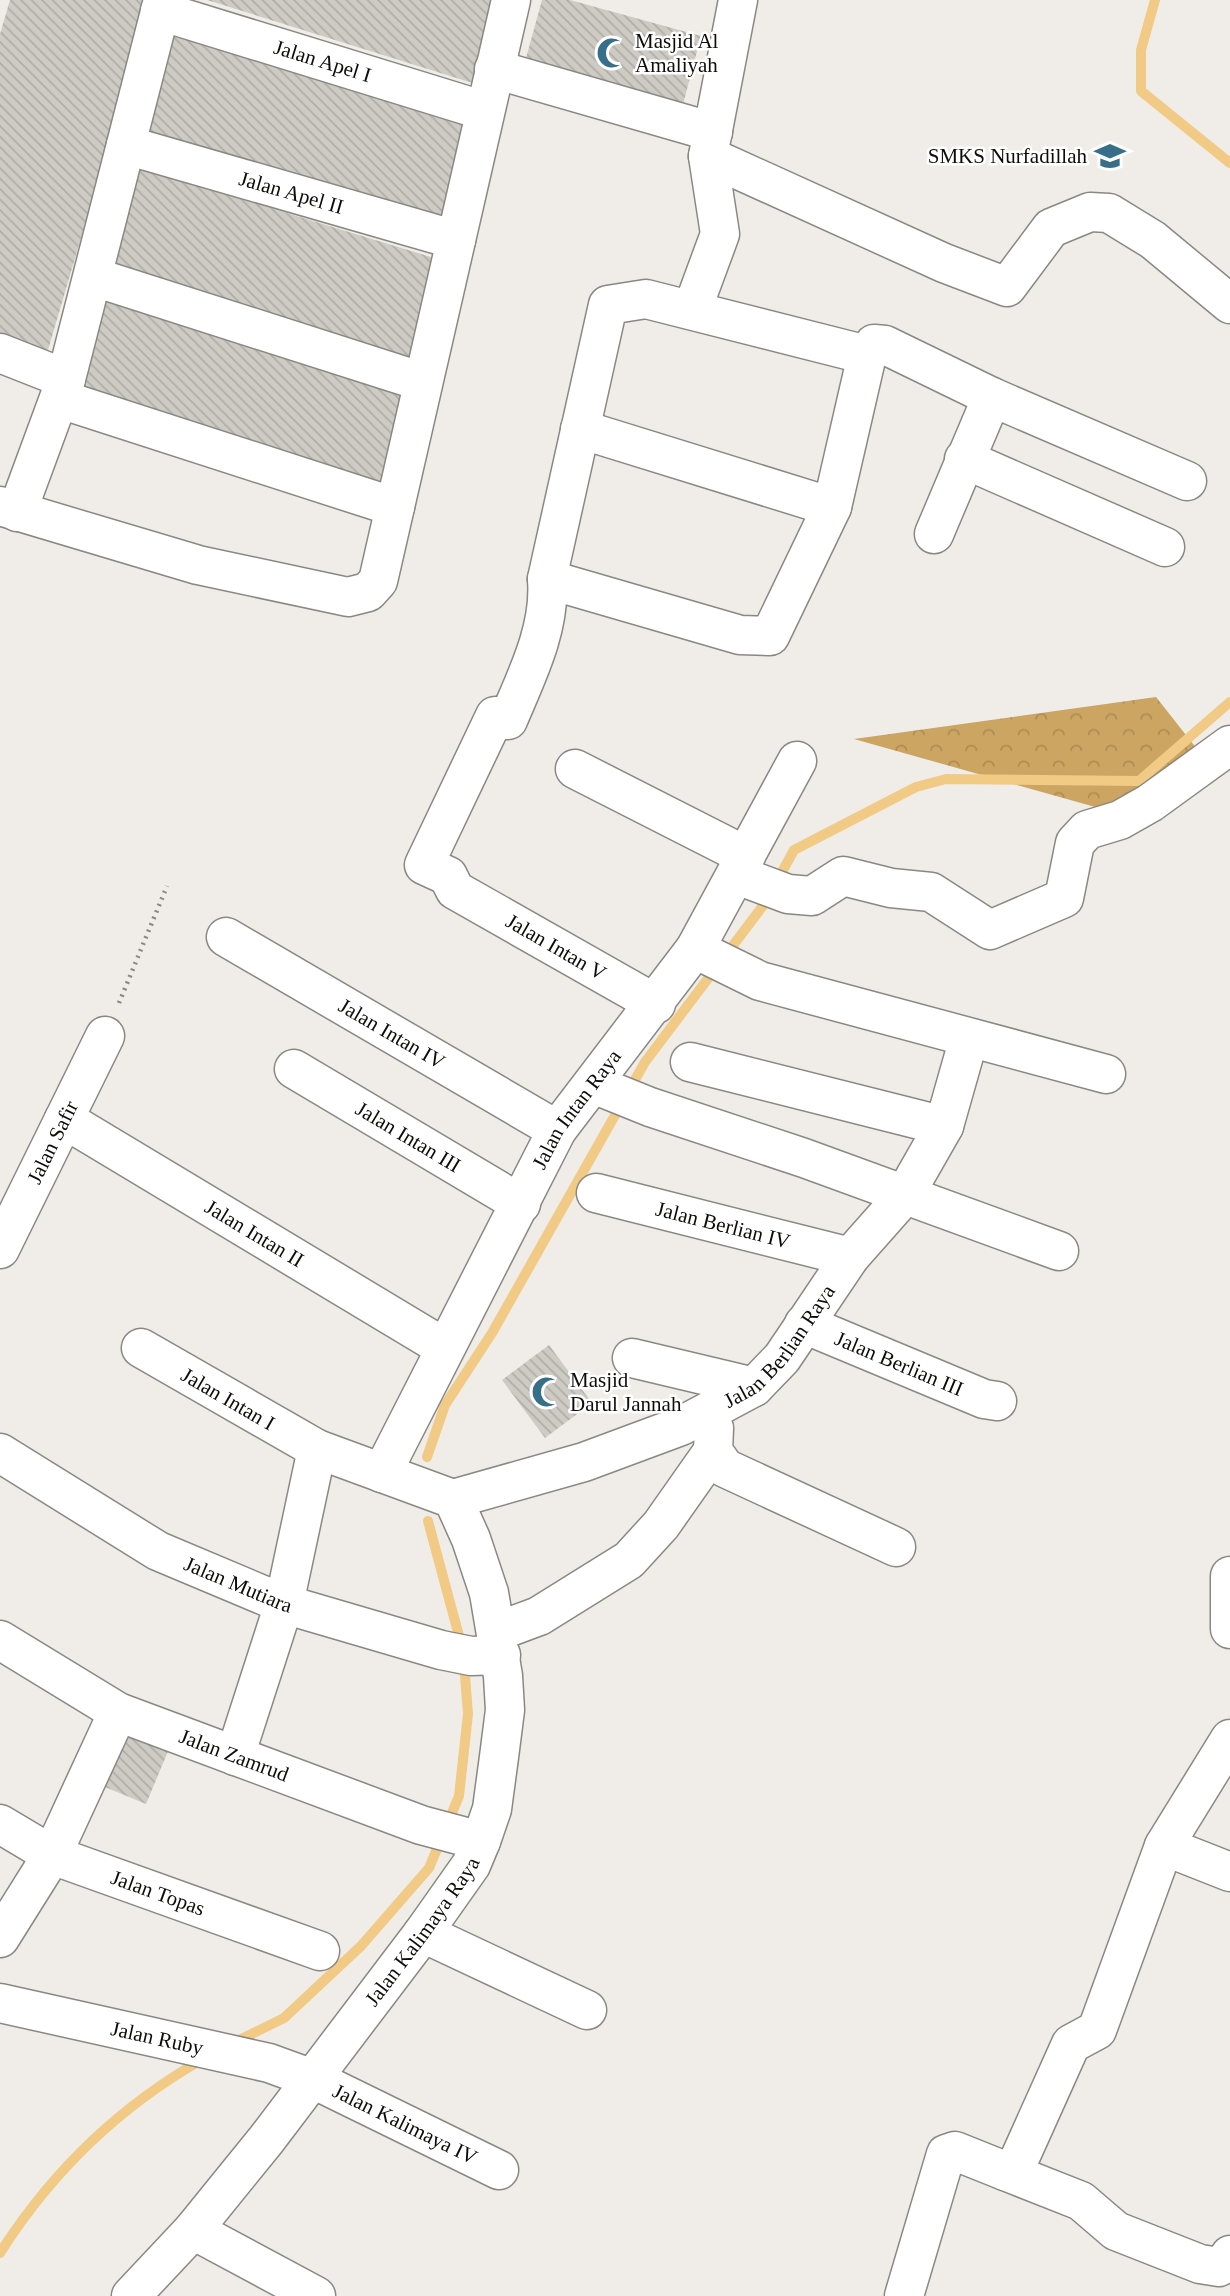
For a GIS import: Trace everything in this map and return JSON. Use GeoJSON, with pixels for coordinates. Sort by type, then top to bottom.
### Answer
{"type":"FeatureCollection","features":[{"type":"Feature","properties":{"kind":"street"},"geometry":{"type":"LineString","coordinates":[[162,6],[63,389],[9,509],[198,565],[348,597],[368,592],[378,581],[511,0]]}},
{"type":"Feature","properties":{"kind":"street"},"geometry":{"type":"LineString","coordinates":[[692,310],[720,234],[710,144],[733,1]]}},
{"type":"Feature","properties":{"kind":"street","name":"Jalan Apel I"},"geometry":{"type":"LineString","coordinates":[[162,6],[485,111]]}},
{"type":"Feature","properties":{"kind":"street"},"geometry":{"type":"LineString","coordinates":[[494,69],[710,144],[908,246],[1007,287],[1051,228],[1090,212],[1109,212],[1153,240],[1230,304]]}},
{"type":"Feature","properties":{"kind":"street","name":"Jalan Apel II"},"geometry":{"type":"LineString","coordinates":[[126,145],[456,240]]}},
{"type":"Feature","properties":{"kind":"street"},"geometry":{"type":"LineString","coordinates":[[94,277],[423,382]]}},
{"type":"Feature","properties":{"kind":"street"},"geometry":{"type":"LineString","coordinates":[[867,355],[646,299],[608,305],[547,579],[740,635],[770,636],[832,507],[867,355],[874,344],[885,345],[992,397],[1187,481]]}},
{"type":"Feature","properties":{"kind":"street"},"geometry":{"type":"LineString","coordinates":[[0,353],[63,389],[395,507]]}},
{"type":"Feature","properties":{"kind":"street"},"geometry":{"type":"LineString","coordinates":[[934,534],[992,397]]}},
{"type":"Feature","properties":{"kind":"street"},"geometry":{"type":"LineString","coordinates":[[580,429],[832,507]]}},
{"type":"Feature","properties":{"kind":"street"},"geometry":{"type":"LineString","coordinates":[[964,459],[1165,547]]}},
{"type":"Feature","properties":{"kind":"street","name":"Jalan Intan V"},"geometry":{"type":"LineString","coordinates":[[547,579],[549,604],[541,639],[508,720],[495,716],[424,865],[448,876],[455,890],[656,1004]]}},
{"type":"Feature","properties":{"kind":"street"},"geometry":{"type":"LineString","coordinates":[[575,769],[758,877],[812,896],[843,876],[891,888],[931,892],[990,930],[1064,898],[1075,843],[1087,830],[1120,820],[1150,803],[1230,745]]}},
{"type":"Feature","properties":{"kind":"street","name":"Jalan Intan Raya"},"geometry":{"type":"LineString","coordinates":[[393,1477],[445,1348],[558,1130],[601,1086],[656,1004],[758,877],[797,761]]}},
{"type":"Feature","properties":{"kind":"street","name":"Jalan Intan IV"},"geometry":{"type":"LineString","coordinates":[[226,937],[558,1130]]}},
{"type":"Feature","properties":{"kind":"street"},"geometry":{"type":"LineString","coordinates":[[700,952],[760,981],[1106,1074]]}},
{"type":"Feature","properties":{"kind":"street","name":"Jalan Safir"},"geometry":{"type":"LineString","coordinates":[[0,1249],[105,1036]]}},
{"type":"Feature","properties":{"kind":"street","name":"Jalan Berlian Raya"},"geometry":{"type":"LineString","coordinates":[[450,1498],[584,1462],[681,1426],[739,1396],[782,1358],[850,1257],[904,1196],[944,1126],[969,1038]]}},
{"type":"Feature","properties":{"kind":"street"},"geometry":{"type":"LineString","coordinates":[[690,1062],[944,1126]]}},
{"type":"Feature","properties":{"kind":"street","name":"Jalan Intan III"},"geometry":{"type":"LineString","coordinates":[[295,1069],[521,1204]]}},
{"type":"Feature","properties":{"kind":"street"},"geometry":{"type":"LineString","coordinates":[[601,1086],[650,1107],[804,1158],[1059,1251]]}},
{"type":"Feature","properties":{"kind":"street","name":"Jalan Intan II"},"geometry":{"type":"LineString","coordinates":[[65,1119],[445,1348]]}},
{"type":"Feature","properties":{"kind":"street","name":"Jalan Berlian IV"},"geometry":{"type":"LineString","coordinates":[[596,1193],[850,1257]]}},
{"type":"Feature","properties":{"kind":"street","name":"Jalan Berlian III"},"geometry":{"type":"LineString","coordinates":[[804,1324],[984,1399],[997,1401]]}},
{"type":"Feature","properties":{"kind":"street","name":"Jalan Intan I"},"geometry":{"type":"LineString","coordinates":[[141,1348],[317,1449],[450,1498]]}},
{"type":"Feature","properties":{"kind":"street"},"geometry":{"type":"LineString","coordinates":[[477,1648],[539,1616],[629,1560],[661,1525],[713,1451],[715,1423],[739,1396],[632,1358]]}},
{"type":"Feature","properties":{"kind":"street"},"geometry":{"type":"LineString","coordinates":[[235,1756],[284,1604],[317,1449]]}},
{"type":"Feature","properties":{"kind":"street"},"geometry":{"type":"LineString","coordinates":[[713,1451],[725,1468],[896,1547]]}},
{"type":"Feature","properties":{"kind":"street","name":"Jalan Mutiara"},"geometry":{"type":"LineString","coordinates":[[0,1453],[158,1551],[284,1604],[477,1648]]}},
{"type":"Feature","properties":{"kind":"street","name":"Jalan Kalimaya Raya"},"geometry":{"type":"LineString","coordinates":[[131,2296],[193,2230],[313,2079],[471,1865],[456,1835],[492,1809],[505,1710],[477,1648],[477,1555],[450,1498]]}},
{"type":"Feature","properties":{"kind":"street"},"geometry":{"type":"LineString","coordinates":[[1230,1576],[1230,1629]]}},
{"type":"Feature","properties":{"kind":"street","name":"Jalan Zamrud"},"geometry":{"type":"LineString","coordinates":[[0,1640],[118,1712],[456,1835]]}},
{"type":"Feature","properties":{"kind":"street"},"geometry":{"type":"LineString","coordinates":[[0,1938],[52,1855],[118,1712]]}},
{"type":"Feature","properties":{"kind":"street"},"geometry":{"type":"LineString","coordinates":[[1005,2171],[1018,2162],[1071,2044],[1097,2030],[1164,1846],[1230,1740]]}},
{"type":"Feature","properties":{"kind":"street","name":"Jalan Topas"},"geometry":{"type":"LineString","coordinates":[[0,1824],[52,1855],[320,1951]]}},
{"type":"Feature","properties":{"kind":"street"},"geometry":{"type":"LineString","coordinates":[[1164,1846],[1230,1872]]}},
{"type":"Feature","properties":{"kind":"street"},"geometry":{"type":"LineString","coordinates":[[423,1933],[587,2010]]}},
{"type":"Feature","properties":{"kind":"street","name":"Jalan Ruby"},"geometry":{"type":"LineString","coordinates":[[0,2003],[269,2063],[313,2079]]}},
{"type":"Feature","properties":{"kind":"street","name":"Jalan Kalimaya IV"},"geometry":{"type":"LineString","coordinates":[[313,2079],[499,2170]]}},
{"type":"Feature","properties":{"kind":"street"},"geometry":{"type":"LineString","coordinates":[[904,2296],[946,2154],[955,2151],[1082,2201],[1116,2231],[1200,2264],[1219,2267],[1226,2263],[1230,2255]]}},
{"type":"Feature","properties":{"kind":"street"},"geometry":{"type":"LineString","coordinates":[[193,2230],[316,2296]]}},
{"type":"Feature","properties":{"kind":"path"},"geometry":{"type":"LineString","coordinates":[[105,1036],[167,886]]}},
{"type":"Feature","properties":{"kind":"green space"},"geometry":{"type":"Polygon","coordinates":[[[1156,697],[1197,749],[1113,812],[854,739],[1156,697]]]}},
{"type":"Feature","properties":{"kind":"building"},"geometry":{"type":"Polygon","coordinates":[[[10,0],[151,0],[48,350],[0,337],[0,34],[10,0]]]}},
{"type":"Feature","properties":{"kind":"building"},"geometry":{"type":"Polygon","coordinates":[[[207,0],[508,0],[482,86],[207,0]]]}},
{"type":"Feature","properties":{"kind":"building","name":"Masjid Al Amaliyah"},"geometry":{"type":"Polygon","coordinates":[[[542,0],[570,0],[701,36],[681,112],[523,69],[542,0]]]}},
{"type":"Feature","properties":{"kind":"building"},"geometry":{"type":"Polygon","coordinates":[[[168,26],[482,121],[449,230],[136,134],[168,26]]]}},
{"type":"Feature","properties":{"kind":"building"},"geometry":{"type":"Polygon","coordinates":[[[130,165],[444,261],[410,369],[97,274],[130,165]]]}},
{"type":"Feature","properties":{"kind":"building"},"geometry":{"type":"Polygon","coordinates":[[[94,297],[409,390],[380,487],[66,394],[94,297]]]}},
{"type":"Feature","properties":{"kind":"building","name":"Masjid Darul Jannah"},"geometry":{"type":"Polygon","coordinates":[[[549,1345],[592,1403],[545,1438],[502,1380],[549,1345]]]}},
{"type":"Feature","properties":{"kind":"building"},"geometry":{"type":"Polygon","coordinates":[[[124,1730],[169,1749],[146,1804],[100,1785],[124,1730]]]}},
{"type":"Feature","properties":{"kind":"waterway"},"geometry":{"type":"LineString","coordinates":[[1155,0],[1141,50],[1141,91],[1230,163]]}},
{"type":"Feature","properties":{"kind":"waterway"},"geometry":{"type":"LineString","coordinates":[[427,1457],[445,1405],[492,1333],[645,1062],[765,903],[794,850],[916,787],[946,779],[1139,781],[1230,702]]}},
{"type":"Feature","properties":{"kind":"waterway"},"geometry":{"type":"LineString","coordinates":[[428,1521],[462,1647]]}},
{"type":"Feature","properties":{"kind":"waterway"},"geometry":{"type":"LineString","coordinates":[[233,2043],[284,2018],[361,1946],[429,1868],[459,1796],[468,1714],[464,1663]]}},
{"type":"Feature","properties":{"kind":"waterway"},"geometry":{"type":"LineString","coordinates":[[0,2253],[42,2196],[90,2144],[143,2098],[203,2059]]}},
{"type":"Feature","properties":{"kind":"place","name":"Masjid Al Amaliyah"},"geometry":{"type":"Point","coordinates":[612,53]}},
{"type":"Feature","properties":{"kind":"place","name":"SMKS Nurfadillah"},"geometry":{"type":"Point","coordinates":[1110,156]}},
{"type":"Feature","properties":{"kind":"place","name":"Masjid Darul Jannah"},"geometry":{"type":"Point","coordinates":[547,1392]}}]}
